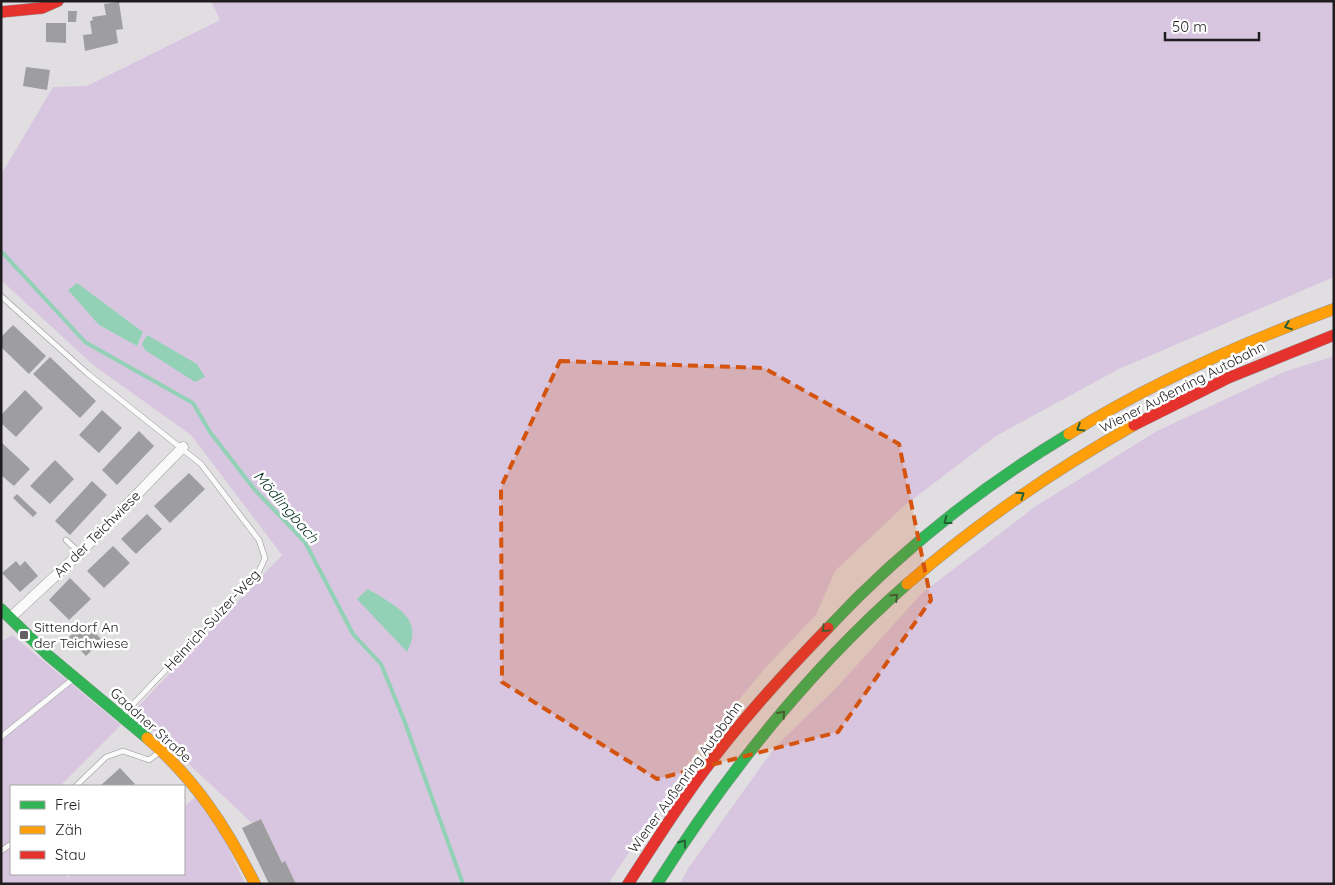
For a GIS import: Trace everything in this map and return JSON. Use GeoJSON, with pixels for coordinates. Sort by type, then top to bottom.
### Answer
{"type":"FeatureCollection","features":[{"type":"Feature","properties":{"kind":"main road"},"geometry":{"type":"LineString","coordinates":[[1,12],[42,8],[58,1]]}},
{"type":"Feature","properties":{"kind":"main road","name":"Wiener Außenring Autobahn"},"geometry":{"type":"LineString","coordinates":[[628,884],[655,838],[738,725],[823,630],[912,547],[1011,472],[1116,406],[1240,343],[1334,308]]}},
{"type":"Feature","properties":{"kind":"main road","name":"Wiener Außenring Autobahn"},"geometry":{"type":"LineString","coordinates":[[657,884],[678,850],[755,744],[838,650],[928,566],[1022,494],[1128,428],[1249,367],[1334,335]]}},
{"type":"Feature","properties":{"kind":"main road","name":"Gaadner Straße"},"geometry":{"type":"LineString","coordinates":[[1,609],[28,639],[161,751],[200,792],[226,828],[254,884]]}},
{"type":"Feature","properties":{"kind":"street","name":"An der Teichwiese"},"geometry":{"type":"LineString","coordinates":[[10,618],[80,553],[183,447]]}},
{"type":"Feature","properties":{"kind":"lane","name":"Heinrich-Sulzer-Weg"},"geometry":{"type":"LineString","coordinates":[[1,296],[87,373],[183,447],[201,464],[259,540],[265,558],[259,571],[121,716]]}},
{"type":"Feature","properties":{"kind":"lane"},"geometry":{"type":"LineString","coordinates":[[66,540],[80,553]]}},
{"type":"Feature","properties":{"kind":"lane"},"geometry":{"type":"LineString","coordinates":[[1,737],[74,678]]}},
{"type":"Feature","properties":{"kind":"lane"},"geometry":{"type":"LineString","coordinates":[[77,785],[106,757],[123,752],[149,760],[161,751]]}},
{"type":"Feature","properties":{"kind":"highlighted area"},"geometry":{"type":"Polygon","coordinates":[[[560,361],[764,368],[899,444],[931,600],[838,732],[657,779],[502,682],[501,487],[560,361]]]}},
{"type":"Feature","properties":{"kind":"shaded area"},"geometry":{"type":"Polygon","coordinates":[[[211,1],[1334,1],[1334,277],[1119,369],[996,436],[904,506],[835,571],[816,615],[766,667],[696,752],[608,884],[296,884],[285,862],[282,863],[261,819],[252,823],[133,712],[282,555],[191,435],[93,365],[1,280],[1,175],[53,87],[87,86],[220,20],[211,1]],[[78,284],[99,325],[137,346],[143,332],[78,284]]]}},
{"type":"Feature","properties":{"kind":"shaded area"},"geometry":{"type":"Polygon","coordinates":[[[77,283],[143,332],[137,346],[99,325],[68,290],[77,283]]]}},
{"type":"Feature","properties":{"kind":"shaded area"},"geometry":{"type":"Polygon","coordinates":[[[147,335],[197,364],[205,377],[195,382],[145,350],[142,344],[147,335]]]}},
{"type":"Feature","properties":{"kind":"shaded area"},"geometry":{"type":"Polygon","coordinates":[[[1334,356],[1334,884],[680,884],[687,870],[775,747],[838,686],[921,594],[1036,506],[1157,431],[1284,372],[1334,356]]]}},
{"type":"Feature","properties":{"kind":"shaded area"},"geometry":{"type":"Polygon","coordinates":[[[368,589],[404,613],[409,621],[412,630],[412,640],[407,652],[357,599],[368,589]]]}},
{"type":"Feature","properties":{"kind":"shaded area"},"geometry":{"type":"Polygon","coordinates":[[[12,635],[121,725],[61,785],[10,785],[10,875],[64,875],[68,878],[71,875],[185,875],[185,806],[195,797],[224,838],[245,884],[1,884],[1,642],[12,635]]]}},
{"type":"Feature","properties":{"kind":"building"},"geometry":{"type":"Polygon","coordinates":[[[119,2],[123,29],[116,30],[118,43],[85,51],[83,35],[92,34],[90,21],[93,20],[92,17],[106,15],[104,4],[119,2]]]}},
{"type":"Feature","properties":{"kind":"building"},"geometry":{"type":"Polygon","coordinates":[[[68,11],[77,11],[76,22],[68,22],[68,11]]]}},
{"type":"Feature","properties":{"kind":"building"},"geometry":{"type":"Polygon","coordinates":[[[46,23],[66,23],[66,43],[46,42],[46,23]]]}},
{"type":"Feature","properties":{"kind":"building"},"geometry":{"type":"Polygon","coordinates":[[[26,67],[50,70],[47,90],[23,86],[26,67]]]}},
{"type":"Feature","properties":{"kind":"building"},"geometry":{"type":"Polygon","coordinates":[[[13,325],[46,356],[29,374],[1,347],[1,337],[13,325]]]}},
{"type":"Feature","properties":{"kind":"building"},"geometry":{"type":"Polygon","coordinates":[[[50,357],[96,401],[80,418],[33,374],[50,357]]]}},
{"type":"Feature","properties":{"kind":"building"},"geometry":{"type":"Polygon","coordinates":[[[25,390],[43,408],[16,437],[1,423],[1,415],[25,390]]]}},
{"type":"Feature","properties":{"kind":"building"},"geometry":{"type":"Polygon","coordinates":[[[102,410],[122,428],[99,453],[79,435],[102,410]]]}},
{"type":"Feature","properties":{"kind":"building"},"geometry":{"type":"Polygon","coordinates":[[[139,431],[154,446],[117,485],[102,470],[139,431]]]}},
{"type":"Feature","properties":{"kind":"building"},"geometry":{"type":"Polygon","coordinates":[[[1,442],[30,469],[14,486],[1,475],[1,442]]]}},
{"type":"Feature","properties":{"kind":"building"},"geometry":{"type":"Polygon","coordinates":[[[55,460],[74,479],[50,504],[30,486],[55,460]]]}},
{"type":"Feature","properties":{"kind":"building"},"geometry":{"type":"Polygon","coordinates":[[[189,473],[205,489],[170,523],[154,506],[189,473]]]}},
{"type":"Feature","properties":{"kind":"building"},"geometry":{"type":"Polygon","coordinates":[[[92,481],[107,495],[70,535],[55,521],[92,481]]]}},
{"type":"Feature","properties":{"kind":"building"},"geometry":{"type":"Polygon","coordinates":[[[17,494],[37,513],[33,517],[13,498],[17,494]]]}},
{"type":"Feature","properties":{"kind":"building"},"geometry":{"type":"Polygon","coordinates":[[[147,514],[162,529],[136,554],[121,539],[147,514]]]}},
{"type":"Feature","properties":{"kind":"building"},"geometry":{"type":"Polygon","coordinates":[[[113,546],[130,563],[104,588],[87,571],[113,546]]]}},
{"type":"Feature","properties":{"kind":"building"},"geometry":{"type":"Polygon","coordinates":[[[16,561],[20,566],[25,561],[38,576],[20,592],[2,573],[16,561]]]}},
{"type":"Feature","properties":{"kind":"building"},"geometry":{"type":"Polygon","coordinates":[[[70,578],[91,599],[69,620],[49,600],[70,578]]]}},
{"type":"Feature","properties":{"kind":"building"},"geometry":{"type":"Polygon","coordinates":[[[85,622],[102,640],[86,656],[68,638],[85,622]]]}},
{"type":"Feature","properties":{"kind":"building"},"geometry":{"type":"Polygon","coordinates":[[[120,768],[135,784],[134,785],[101,785],[120,768]]]}},
{"type":"Feature","properties":{"kind":"building"},"geometry":{"type":"Polygon","coordinates":[[[261,819],[282,863],[285,861],[296,884],[269,884],[242,828],[261,819]]]}},
{"type":"Feature","properties":{"kind":"waterway","name":"Mödlingbach"},"geometry":{"type":"LineString","coordinates":[[1,251],[85,342],[193,403],[210,432],[255,490],[305,542],[353,634],[381,664],[404,720],[463,884]]}},
{"type":"Feature","properties":{"kind":"traffic: fast"},"geometry":{"type":"LineString","coordinates":[[828,628],[883,574],[942,523],[1004,476],[1069,434]]}},
{"type":"Feature","properties":{"kind":"traffic: fast"},"geometry":{"type":"LineString","coordinates":[[657,884],[712,803],[771,725],[836,652],[907,584]]}},
{"type":"Feature","properties":{"kind":"traffic: fast"},"geometry":{"type":"LineString","coordinates":[[1,609],[49,656],[147,738]]}},
{"type":"Feature","properties":{"kind":"traffic: slow"},"geometry":{"type":"LineString","coordinates":[[1069,434],[1133,397],[1198,365],[1334,309]]}},
{"type":"Feature","properties":{"kind":"traffic: slow"},"geometry":{"type":"LineString","coordinates":[[907,584],[1016,499],[1045,479],[1134,425]]}},
{"type":"Feature","properties":{"kind":"traffic: slow"},"geometry":{"type":"LineString","coordinates":[[147,738],[195,787],[233,843],[255,884]]}},
{"type":"Feature","properties":{"kind":"traffic: jam"},"geometry":{"type":"LineString","coordinates":[[1,12],[42,8],[58,1]]}},
{"type":"Feature","properties":{"kind":"traffic: jam"},"geometry":{"type":"LineString","coordinates":[[1134,425],[1228,378],[1334,335]]}},
{"type":"Feature","properties":{"kind":"traffic: jam"},"geometry":{"type":"LineString","coordinates":[[628,884],[687,794],[726,742],[828,628]]}},
{"type":"Feature","properties":{"kind":"place","name":"Sittendorf An der Teichwiese"},"geometry":{"type":"Point","coordinates":[24,635]}}]}
